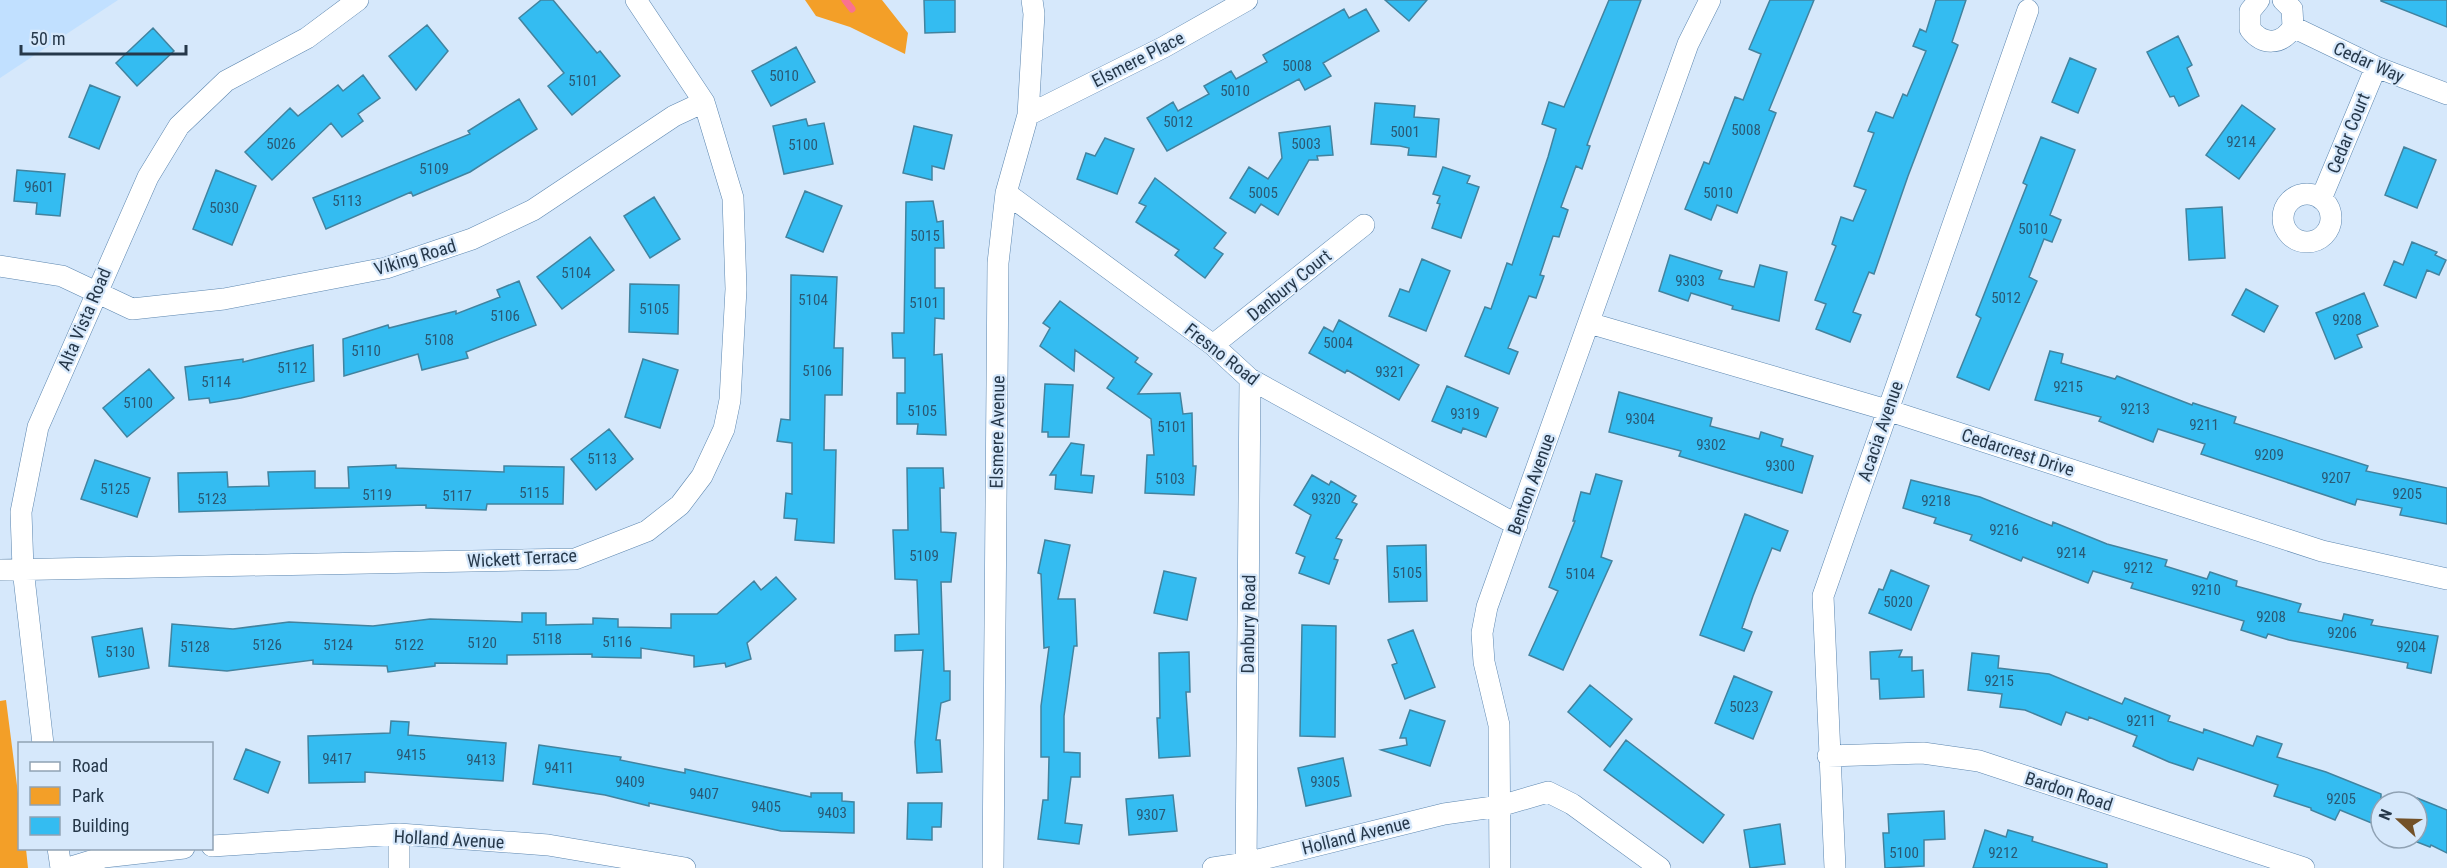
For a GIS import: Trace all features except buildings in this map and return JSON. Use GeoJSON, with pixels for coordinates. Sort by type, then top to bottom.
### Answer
{"type":"FeatureCollection","features":[{"type":"Feature","properties":{"kind":"street","name":"Alta Vista Road"},"geometry":{"type":"LineString","coordinates":[[43,742],[23,569],[21,512],[38,427],[95,292],[148,177],[179,126],[226,81],[307,38],[358,0]]}},
{"type":"Feature","properties":{"kind":"street","name":"Wickett Terrace"},"geometry":{"type":"LineString","coordinates":[[0,570],[575,559],[647,531],[680,505],[702,476],[724,429],[730,400],[736,289],[733,198],[704,102],[636,0]]}},
{"type":"Feature","properties":{"kind":"street","name":"Elsmere Avenue"},"geometry":{"type":"LineString","coordinates":[[993,868],[998,263],[1006,193],[1028,115],[1034,14],[1032,0]]}},
{"type":"Feature","properties":{"kind":"street","name":"Elsmere Place"},"geometry":{"type":"LineString","coordinates":[[1028,115],[1164,47],[1247,0]]}},
{"type":"Feature","properties":{"kind":"street","name":"Benton Avenue"},"geometry":{"type":"LineString","coordinates":[[1500,868],[1499,725],[1484,662],[1482,633],[1487,607],[1688,44],[1710,0]]}},
{"type":"Feature","properties":{"kind":"street"},"geometry":{"type":"LineString","coordinates":[[2259,0],[2250,11],[2248,20],[2256,36],[2263,41],[2281,40],[2293,27],[2292,9],[2283,0]]}},
{"type":"Feature","properties":{"kind":"street","name":"Acacia Avenue"},"geometry":{"type":"LineString","coordinates":[[1835,868],[1828,756],[1823,597],[2028,10]]}},
{"type":"Feature","properties":{"kind":"street","name":"Cedar Way"},"geometry":{"type":"LineString","coordinates":[[2293,27],[2376,68],[2447,94]]}},
{"type":"Feature","properties":{"kind":"street","name":"Cedar Court"},"geometry":{"type":"LineString","coordinates":[[2321,199],[2376,68]]}},
{"type":"Feature","properties":{"kind":"street","name":"Viking Road"},"geometry":{"type":"LineString","coordinates":[[0,266],[62,276],[132,309],[224,299],[386,268],[472,239],[533,210],[674,116],[704,102]]}},
{"type":"Feature","properties":{"kind":"street","name":"Fresno Road"},"geometry":{"type":"LineString","coordinates":[[1006,193],[1213,345],[1251,379],[1517,525]]}},
{"type":"Feature","properties":{"kind":"street","name":"Danbury Court"},"geometry":{"type":"LineString","coordinates":[[1213,345],[1364,225]]}},
{"type":"Feature","properties":{"kind":"street","name":"Cedarcrest Drive"},"geometry":{"type":"LineString","coordinates":[[1589,323],[1887,410],[2322,550],[2447,579]]}},
{"type":"Feature","properties":{"kind":"street","name":"Danbury Road"},"geometry":{"type":"LineString","coordinates":[[1246,866],[1251,379]]}},
{"type":"Feature","properties":{"kind":"street","name":"Bardon Road"},"geometry":{"type":"LineString","coordinates":[[1828,756],[1923,753],[1979,761],[2304,868]]}},
{"type":"Feature","properties":{"kind":"street"},"geometry":{"type":"LineString","coordinates":[[1500,806],[1548,792],[1572,804],[1660,868]]}},
{"type":"Feature","properties":{"kind":"street","name":"Holland Avenue"},"geometry":{"type":"LineString","coordinates":[[1213,868],[1246,866],[1444,813],[1500,806]]}},
{"type":"Feature","properties":{"kind":"street"},"geometry":{"type":"LineString","coordinates":[[399,834],[399,868]]}},
{"type":"Feature","properties":{"kind":"street","name":"Holland Avenue"},"geometry":{"type":"LineString","coordinates":[[213,846],[399,834],[548,845],[685,868]]}},
{"type":"Feature","properties":{"kind":"street"},"geometry":{"type":"LineString","coordinates":[[58,850],[61,868]]}},
{"type":"Feature","properties":{"kind":"street"},"geometry":{"type":"LineString","coordinates":[[68,868],[104,857],[174,850]]}},
{"type":"Feature","properties":{"kind":"shaded area"},"geometry":{"type":"Polygon","coordinates":[[[0,0],[118,0],[0,78],[0,0]]]}},
{"type":"Feature","properties":{"kind":"green space"},"geometry":{"type":"Polygon","coordinates":[[[805,0],[882,0],[908,33],[905,54],[850,27],[816,16],[805,0]]]}},
{"type":"Feature","properties":{"kind":"green space"},"geometry":{"type":"Polygon","coordinates":[[[6,700],[18,793],[18,850],[26,850],[28,868],[0,868],[0,701],[6,700]]]}},
{"type":"Feature","properties":{"kind":"waterway"},"geometry":{"type":"LineString","coordinates":[[845,0],[852,9]]}}]}
